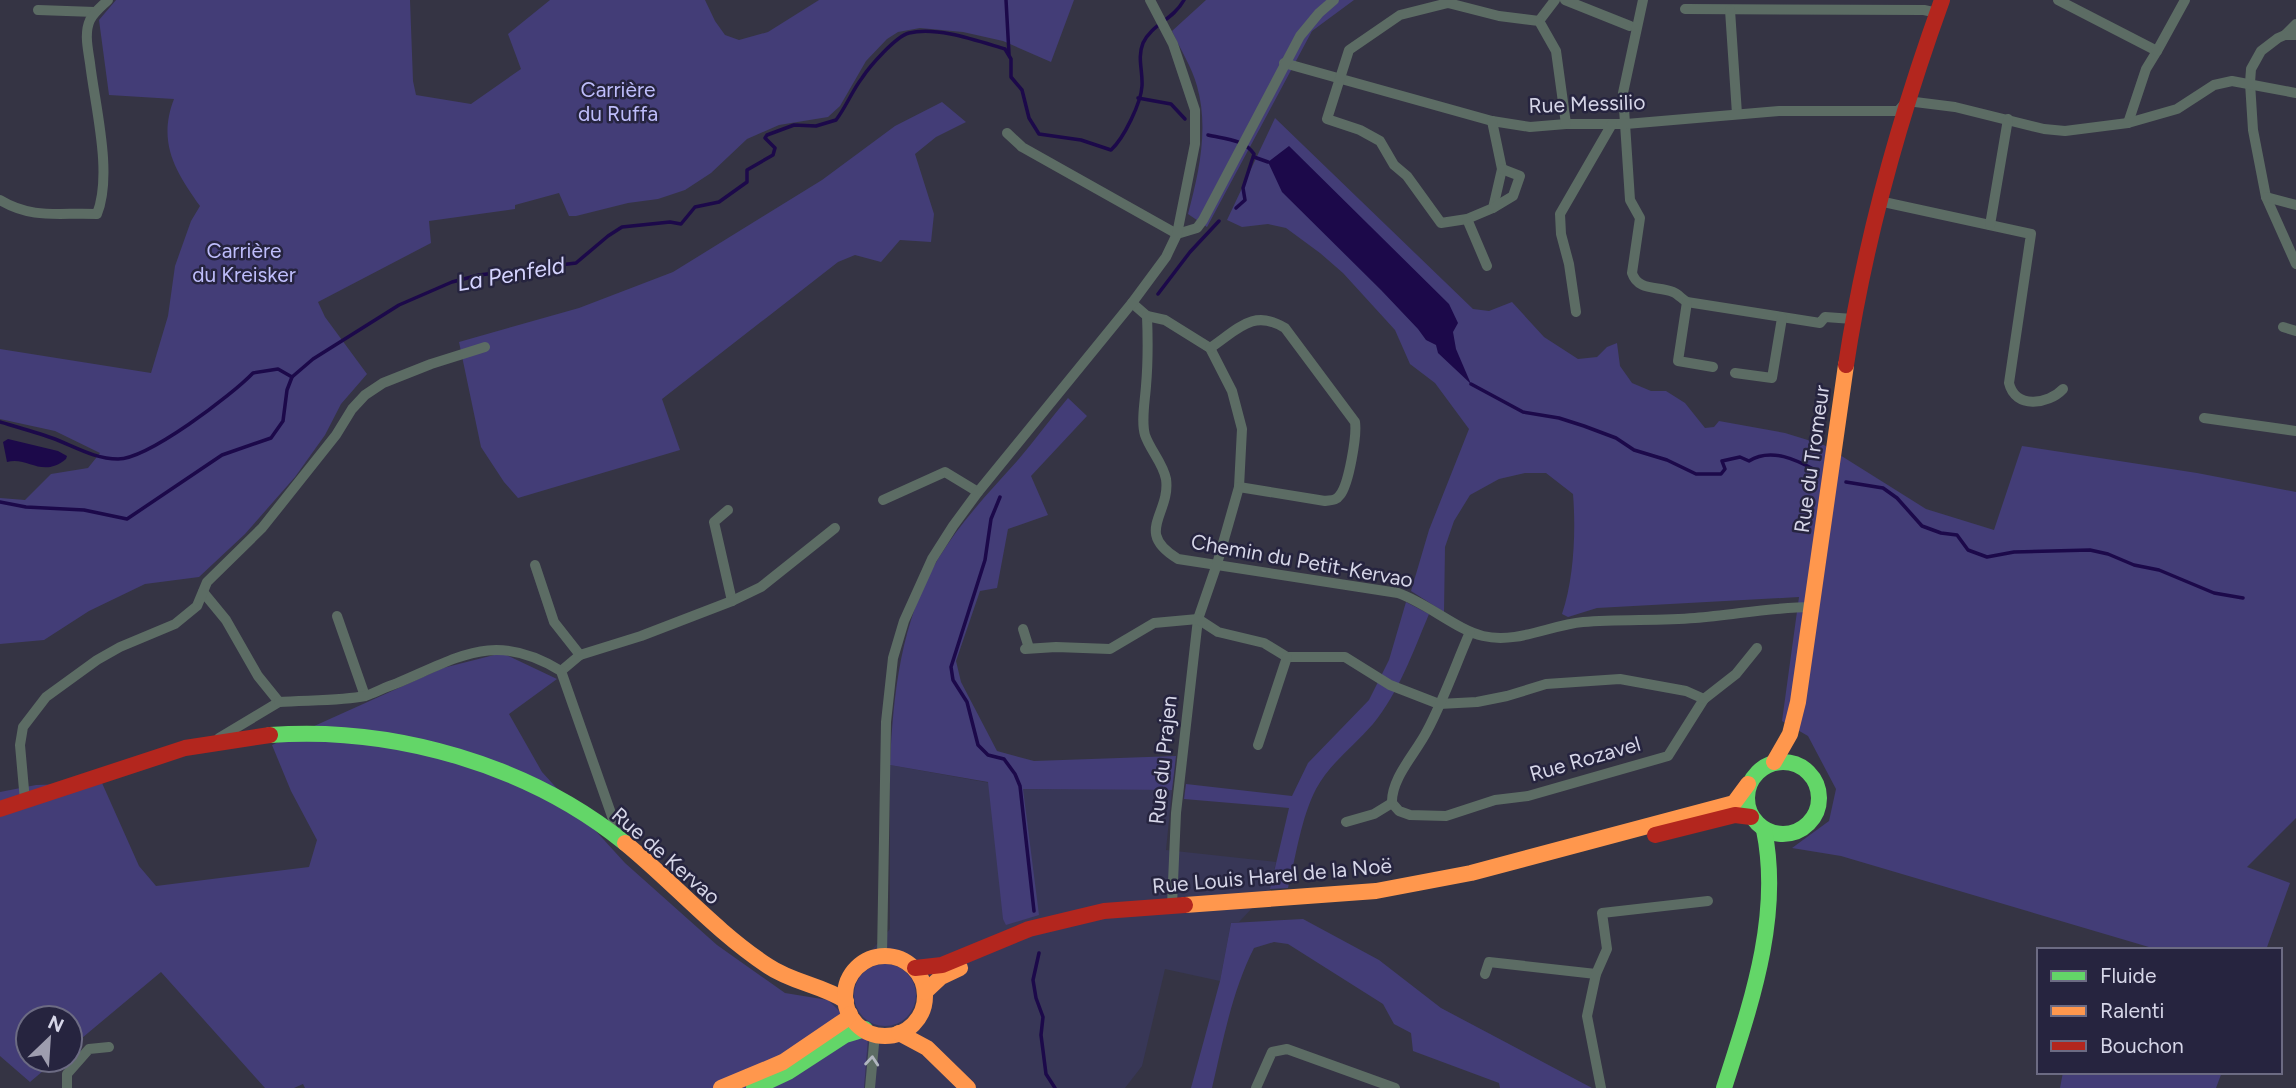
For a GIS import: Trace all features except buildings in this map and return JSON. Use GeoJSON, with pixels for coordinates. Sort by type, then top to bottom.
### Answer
{"type":"FeatureCollection","features":[{"type":"Feature","properties":{"kind":"main road","name":"Rue du Tromeur"},"geometry":{"type":"LineString","coordinates":[[1774,762],[1784,749],[1793,724],[1853,319],[1903,106],[1938,4]]}},
{"type":"Feature","properties":{"kind":"main road","name":"Rue du Tromeur"},"geometry":{"type":"LineString","coordinates":[[1793,724],[1802,767]]}},
{"type":"Feature","properties":{"kind":"main road","name":"Rue de Kervao"},"geometry":{"type":"LineString","coordinates":[[0,809],[185,748],[210,743],[289,734],[364,736],[433,749],[522,781],[589,817],[620,839],[736,943],[777,972],[809,986],[835,993],[848,1007]]}},
{"type":"Feature","properties":{"kind":"main road"},"geometry":{"type":"LineString","coordinates":[[1724,1088],[1751,1003],[1769,889],[1770,847],[1764,830],[1751,817],[1747,806],[1748,784],[1763,766],[1774,762],[1789,762],[1802,767],[1813,777],[1819,790],[1819,805],[1813,818],[1803,829],[1790,834],[1776,834],[1764,830]]}},
{"type":"Feature","properties":{"kind":"main road","name":"Rue Louis Harel de la Noë"},"geometry":{"type":"LineString","coordinates":[[915,968],[942,965],[995,941],[1057,921],[1104,911],[1329,896],[1426,883],[1734,803],[1748,784]]}},
{"type":"Feature","properties":{"kind":"main road","name":"Rue Louis Harel de la Noë"},"geometry":{"type":"LineString","coordinates":[[925,992],[941,977],[1005,947],[1063,929],[1124,918],[1371,901],[1405,896],[1447,888],[1735,815],[1751,817]]}},
{"type":"Feature","properties":{"kind":"main road"},"geometry":{"type":"LineString","coordinates":[[1769,889],[1780,854],[1790,834]]}},
{"type":"Feature","properties":{"kind":"main road"},"geometry":{"type":"LineString","coordinates":[[809,986],[848,979],[860,965],[882,956],[904,960],[915,968],[922,979],[924,1005],[919,1017],[910,1027],[899,1033],[886,1035],[870,1031],[857,1024],[848,1007]]}},
{"type":"Feature","properties":{"kind":"main road"},"geometry":{"type":"LineString","coordinates":[[721,1088],[783,1062],[845,1020],[848,979]]}},
{"type":"Feature","properties":{"kind":"main road"},"geometry":{"type":"LineString","coordinates":[[919,1017],[921,1034],[927,1048]]}},
{"type":"Feature","properties":{"kind":"main road"},"geometry":{"type":"LineString","coordinates":[[754,1088],[788,1072],[845,1035],[870,1031]]}},
{"type":"Feature","properties":{"kind":"main road"},"geometry":{"type":"LineString","coordinates":[[899,1033],[927,1048],[968,1088]]}},
{"type":"Feature","properties":{"kind":"street"},"geometry":{"type":"LineString","coordinates":[[0,200],[18,210],[65,215],[97,214],[102,202],[103,148],[86,37],[89,22],[108,0]]}},
{"type":"Feature","properties":{"kind":"street"},"geometry":{"type":"LineString","coordinates":[[1007,133],[1022,147],[1177,234],[1197,228],[1214,201],[1300,36],[1334,0]]}},
{"type":"Feature","properties":{"kind":"street"},"geometry":{"type":"LineString","coordinates":[[1539,21],[1555,0]]}},
{"type":"Feature","properties":{"kind":"street"},"geometry":{"type":"LineString","coordinates":[[1565,0],[1630,26]]}},
{"type":"Feature","properties":{"kind":"street"},"geometry":{"type":"LineString","coordinates":[[1643,0],[1623,93],[1630,200],[1640,218],[1632,273],[1634,278],[1642,286],[1674,292],[1687,303],[1819,323],[1825,317],[1853,319]]}},
{"type":"Feature","properties":{"kind":"street"},"geometry":{"type":"LineString","coordinates":[[2058,0],[2157,51]]}},
{"type":"Feature","properties":{"kind":"street"},"geometry":{"type":"LineString","coordinates":[[2128,123],[2146,69],[2185,0]]}},
{"type":"Feature","properties":{"kind":"street"},"geometry":{"type":"LineString","coordinates":[[1502,169],[1520,176],[1513,196],[1467,219],[1441,223],[1407,176],[1394,165],[1380,141],[1360,130],[1327,119],[1349,50],[1400,15],[1448,3],[1499,16],[1539,21]]}},
{"type":"Feature","properties":{"kind":"street"},"geometry":{"type":"LineString","coordinates":[[882,956],[886,722],[893,658],[904,621],[932,559],[978,492],[1132,303],[1166,257],[1177,234],[1195,144],[1195,110],[1173,44],[1153,4]]}},
{"type":"Feature","properties":{"kind":"street"},"geometry":{"type":"LineString","coordinates":[[1685,9],[1924,10],[1938,4]]}},
{"type":"Feature","properties":{"kind":"street"},"geometry":{"type":"LineString","coordinates":[[38,10],[95,12]]}},
{"type":"Feature","properties":{"kind":"street"},"geometry":{"type":"LineString","coordinates":[[1730,10],[1737,114]]}},
{"type":"Feature","properties":{"kind":"street"},"geometry":{"type":"LineString","coordinates":[[1539,21],[1556,51],[1566,124]]}},
{"type":"Feature","properties":{"kind":"street"},"geometry":{"type":"LineString","coordinates":[[2296,24],[2291,35],[2278,38],[2256,57],[2251,69],[2250,83],[2253,130],[2266,197],[2296,264]]}},
{"type":"Feature","properties":{"kind":"street","name":"Rue Messilio"},"geometry":{"type":"LineString","coordinates":[[1284,63],[1492,121],[1530,127],[1626,124],[1779,111],[1903,106],[1955,107],[2044,129],[2065,131],[2128,123],[2177,109],[2214,85],[2232,81],[2296,93]]}},
{"type":"Feature","properties":{"kind":"street"},"geometry":{"type":"LineString","coordinates":[[1990,225],[2008,119]]}},
{"type":"Feature","properties":{"kind":"street"},"geometry":{"type":"LineString","coordinates":[[1492,121],[1502,169],[1493,208]]}},
{"type":"Feature","properties":{"kind":"street"},"geometry":{"type":"LineString","coordinates":[[1576,312],[1569,264],[1561,234],[1560,214],[1612,124]]}},
{"type":"Feature","properties":{"kind":"street"},"geometry":{"type":"LineString","coordinates":[[2266,197],[2296,205]]}},
{"type":"Feature","properties":{"kind":"street"},"geometry":{"type":"LineString","coordinates":[[1879,201],[2031,234],[2009,383],[2011,391],[2023,400],[2034,402],[2054,398],[2063,389]]}},
{"type":"Feature","properties":{"kind":"street"},"geometry":{"type":"LineString","coordinates":[[1467,219],[1487,266]]}},
{"type":"Feature","properties":{"kind":"street"},"geometry":{"type":"LineString","coordinates":[[1132,303],[1147,316],[1165,320],[1210,348],[1252,319],[1272,320],[1285,328],[1355,422],[1357,433],[1349,467],[1342,494],[1336,500],[1325,501],[1240,487]]}},
{"type":"Feature","properties":{"kind":"street"},"geometry":{"type":"LineString","coordinates":[[1687,303],[1678,361],[1713,367]]}},
{"type":"Feature","properties":{"kind":"street","name":"Chemin du Petit-Kervao"},"geometry":{"type":"LineString","coordinates":[[1147,316],[1145,434],[1166,479],[1166,493],[1157,525],[1158,542],[1165,551],[1178,559],[1398,593],[1429,607],[1471,632],[1484,636],[1514,637],[1583,622],[1695,618],[1788,607],[1812,607]]}},
{"type":"Feature","properties":{"kind":"street"},"geometry":{"type":"LineString","coordinates":[[1735,373],[1772,378],[1782,318]]}},
{"type":"Feature","properties":{"kind":"street"},"geometry":{"type":"LineString","coordinates":[[2283,327],[2296,331]]}},
{"type":"Feature","properties":{"kind":"street"},"geometry":{"type":"LineString","coordinates":[[25,801],[20,745],[23,727],[46,697],[97,660],[174,624],[197,606],[206,582],[262,528],[365,395],[383,383],[485,347]]}},
{"type":"Feature","properties":{"kind":"street","name":"Rue du Prajen"},"geometry":{"type":"LineString","coordinates":[[1172,905],[1176,813],[1198,619],[1240,487],[1242,429],[1237,405],[1223,369],[1210,348]]}},
{"type":"Feature","properties":{"kind":"street"},"geometry":{"type":"LineString","coordinates":[[2204,418],[2296,431]]}},
{"type":"Feature","properties":{"kind":"street"},"geometry":{"type":"LineString","coordinates":[[883,500],[945,472],[978,492]]}},
{"type":"Feature","properties":{"kind":"street"},"geometry":{"type":"LineString","coordinates":[[728,510],[714,522],[732,601]]}},
{"type":"Feature","properties":{"kind":"street"},"geometry":{"type":"LineString","coordinates":[[561,671],[580,655],[641,636],[761,587],[835,528]]}},
{"type":"Feature","properties":{"kind":"street"},"geometry":{"type":"LineString","coordinates":[[535,565],[554,622],[580,655]]}},
{"type":"Feature","properties":{"kind":"street"},"geometry":{"type":"LineString","coordinates":[[203,592],[226,620],[258,676],[279,702]]}},
{"type":"Feature","properties":{"kind":"street"},"geometry":{"type":"LineString","coordinates":[[337,616],[365,696]]}},
{"type":"Feature","properties":{"kind":"street"},"geometry":{"type":"LineString","coordinates":[[1023,629],[1027,648],[1110,649],[1154,623],[1198,619],[1218,632],[1264,643],[1287,657],[1345,657],[1382,680],[1439,704],[1507,696],[1546,684],[1620,679],[1686,691],[1704,699]]}},
{"type":"Feature","properties":{"kind":"street"},"geometry":{"type":"LineString","coordinates":[[1346,822],[1374,814],[1392,803],[1400,775],[1428,730],[1471,632]]}},
{"type":"Feature","properties":{"kind":"street"},"geometry":{"type":"LineString","coordinates":[[210,743],[279,702],[365,696],[475,652],[497,648],[523,652],[542,659],[561,671],[620,839]]}},
{"type":"Feature","properties":{"kind":"street","name":"Rue Rozavel"},"geometry":{"type":"LineString","coordinates":[[1392,803],[1399,811],[1410,815],[1446,816],[1495,800],[1538,793],[1668,756],[1704,699],[1736,674],[1756,648]]}},
{"type":"Feature","properties":{"kind":"street"},"geometry":{"type":"LineString","coordinates":[[1258,745],[1287,657]]}},
{"type":"Feature","properties":{"kind":"street"},"geometry":{"type":"LineString","coordinates":[[1601,1088],[1587,1016],[1596,974],[1607,949],[1602,913],[1707,901]]}},
{"type":"Feature","properties":{"kind":"street"},"geometry":{"type":"LineString","coordinates":[[1485,974],[1489,962],[1596,974]]}},
{"type":"Feature","properties":{"kind":"street"},"geometry":{"type":"LineString","coordinates":[[870,1031],[870,1088]]}},
{"type":"Feature","properties":{"kind":"street"},"geometry":{"type":"LineString","coordinates":[[67,1088],[66,1074],[89,1049],[109,1047]]}},
{"type":"Feature","properties":{"kind":"street"},"geometry":{"type":"LineString","coordinates":[[1256,1088],[1272,1052],[1287,1049],[1395,1088]]}},
{"type":"Feature","properties":{"kind":"shaded area"},"geometry":{"type":"Polygon","coordinates":[[[1289,146],[1449,304],[1458,323],[1453,332],[1456,349],[1471,384],[1438,353],[1436,345],[1426,340],[1381,290],[1282,192],[1268,162],[1289,146]]]}},
{"type":"Feature","properties":{"kind":"shaded area"},"geometry":{"type":"Polygon","coordinates":[[[8,439],[58,451],[67,456],[57,465],[50,467],[7,462],[3,442],[8,439]]]}},
{"type":"Feature","properties":{"kind":"shaded area"},"geometry":{"type":"Polygon","coordinates":[[[890,765],[1023,789],[1172,790],[1166,850],[1276,862],[1270,889],[1239,922],[1231,923],[1220,981],[1165,969],[1142,1066],[1125,1088],[864,1088],[868,1039],[828,1000],[890,929],[890,765]]]}},
{"type":"Feature","properties":{"kind":"green space"},"geometry":{"type":"Polygon","coordinates":[[[116,0],[410,0],[413,81],[416,95],[471,104],[521,69],[508,34],[550,0],[705,0],[725,35],[739,40],[768,32],[819,0],[1074,0],[1051,62],[1003,41],[963,32],[920,28],[898,32],[887,39],[866,61],[840,106],[828,117],[779,125],[747,139],[711,173],[685,190],[658,199],[628,203],[576,216],[569,216],[559,193],[515,205],[515,209],[429,221],[431,243],[318,302],[325,317],[367,374],[341,404],[325,435],[295,477],[245,534],[199,577],[145,584],[89,611],[44,640],[0,644],[0,498],[25,500],[51,474],[88,468],[100,453],[55,431],[0,419],[0,349],[151,373],[168,316],[175,266],[191,221],[200,206],[183,181],[168,143],[169,115],[174,99],[109,95],[99,20],[116,0]]]}},
{"type":"Feature","properties":{"kind":"green space"},"geometry":{"type":"Polygon","coordinates":[[[1206,0],[1354,0],[1312,31],[1207,227],[1188,214],[1201,150],[1201,102],[1195,79],[1172,31],[1206,0]]]}},
{"type":"Feature","properties":{"kind":"green space"},"geometry":{"type":"Polygon","coordinates":[[[942,102],[966,122],[936,137],[915,154],[934,214],[931,242],[900,240],[881,262],[855,255],[838,262],[662,399],[680,450],[518,498],[481,447],[459,342],[579,308],[673,272],[822,180],[895,126],[942,102]]]}},
{"type":"Feature","properties":{"kind":"green space"},"geometry":{"type":"Polygon","coordinates":[[[1275,118],[1473,309],[1489,311],[1512,302],[1544,337],[1578,359],[1597,357],[1607,347],[1617,343],[1620,366],[1632,383],[1651,391],[1666,391],[1685,403],[1705,428],[1714,427],[1719,421],[1785,433],[1824,445],[1926,509],[1994,530],[2022,446],[2197,473],[2296,492],[2296,818],[2247,867],[2290,883],[2267,948],[2152,948],[1841,856],[1792,848],[1829,821],[1836,789],[1808,736],[1782,721],[1799,597],[1597,608],[1568,617],[1562,614],[1573,555],[1573,494],[1546,473],[1525,473],[1499,479],[1470,495],[1454,521],[1445,547],[1444,612],[1411,591],[1429,530],[1469,429],[1435,383],[1410,364],[1395,330],[1343,273],[1320,253],[1286,228],[1268,224],[1242,227],[1227,220],[1275,118]]]}},
{"type":"Feature","properties":{"kind":"green space"},"geometry":{"type":"Polygon","coordinates":[[[1068,398],[1087,416],[1031,476],[1048,515],[1008,529],[997,588],[980,591],[956,661],[961,682],[997,751],[1034,761],[1176,756],[1172,790],[1023,789],[1039,915],[1006,925],[1003,919],[988,782],[890,765],[897,685],[915,607],[938,559],[965,520],[1068,398]]]}},
{"type":"Feature","properties":{"kind":"green space"},"geometry":{"type":"Polygon","coordinates":[[[1406,602],[1429,614],[1405,671],[1373,724],[1335,763],[1316,789],[1303,825],[1288,888],[1270,889],[1289,808],[1184,799],[1186,784],[1292,796],[1308,763],[1369,700],[1389,660],[1406,602]]]}},
{"type":"Feature","properties":{"kind":"green space"},"geometry":{"type":"Polygon","coordinates":[[[502,653],[557,679],[509,714],[542,772],[625,863],[717,945],[785,993],[828,1000],[868,1039],[864,1088],[305,1088],[303,1084],[294,1088],[265,1088],[161,972],[84,1036],[84,1004],[14,1004],[14,1068],[0,1056],[0,792],[36,785],[102,783],[139,866],[156,886],[309,867],[317,840],[291,791],[272,745],[443,668],[502,653]]]}},
{"type":"Feature","properties":{"kind":"green space"},"geometry":{"type":"Polygon","coordinates":[[[1303,919],[1379,960],[1441,1008],[1592,1088],[1500,1088],[1499,1083],[1413,1051],[1411,1033],[1394,1024],[1383,1004],[1288,944],[1274,942],[1254,948],[1246,964],[1229,1016],[1212,1088],[1191,1088],[1220,981],[1231,923],[1303,919]]]}},
{"type":"Feature","properties":{"kind":"green space"},"geometry":{"type":"Polygon","coordinates":[[[885,964],[907,973],[916,995],[907,1017],[885,1026],[863,1017],[854,995],[863,973],[885,964]]]}},
{"type":"Feature","properties":{"kind":"green space"},"geometry":{"type":"Polygon","coordinates":[[[21,1074],[39,1074],[30,1082],[21,1074]]]}},
{"type":"Feature","properties":{"kind":"green space"},"geometry":{"type":"Polygon","coordinates":[[[2063,1074],[2221,1074],[2216,1088],[2060,1088],[2063,1074]]]}},
{"type":"Feature","properties":{"kind":"waterway"},"geometry":{"type":"LineString","coordinates":[[1006,0],[1009,54]]}},
{"type":"Feature","properties":{"kind":"waterway","name":"La Penfeld"},"geometry":{"type":"LineString","coordinates":[[0,502],[26,507],[84,510],[127,519],[222,455],[271,438],[283,421],[287,390],[292,377],[313,359],[399,305],[452,282],[479,275],[576,263],[622,227],[670,222],[681,224],[695,207],[719,202],[747,182],[747,170],[773,155],[775,148],[765,138],[767,135],[794,125],[816,126],[836,120],[870,67],[890,46],[909,33],[945,33],[1005,49],[1011,59],[1011,77],[1022,90],[1029,118],[1039,134],[1081,140],[1111,150],[1126,129],[1139,101],[1143,43],[1184,0]]}},
{"type":"Feature","properties":{"kind":"waterway"},"geometry":{"type":"LineString","coordinates":[[1138,98],[1171,104],[1185,119]]}},
{"type":"Feature","properties":{"kind":"waterway"},"geometry":{"type":"LineString","coordinates":[[1208,135],[1239,142],[1254,154],[1243,188],[1245,200],[1236,208]]}},
{"type":"Feature","properties":{"kind":"waterway"},"geometry":{"type":"LineString","coordinates":[[1254,157],[1268,162]]}},
{"type":"Feature","properties":{"kind":"waterway"},"geometry":{"type":"LineString","coordinates":[[1158,294],[1190,252],[1219,221]]}},
{"type":"Feature","properties":{"kind":"waterway","name":"La Penfeld"},"geometry":{"type":"LineString","coordinates":[[0,422],[92,454],[118,459],[149,449],[168,438],[209,410],[253,373],[278,369],[292,377]]}},
{"type":"Feature","properties":{"kind":"waterway"},"geometry":{"type":"LineString","coordinates":[[1471,384],[1523,412],[1559,418],[1584,426],[1616,438],[1634,450],[1667,460],[1696,474],[1721,474],[1725,469],[1722,461],[1740,457],[1749,461],[1766,455],[1792,459],[1817,471]]}},
{"type":"Feature","properties":{"kind":"waterway"},"geometry":{"type":"LineString","coordinates":[[1846,482],[1883,488],[1897,498],[1922,526],[1957,535],[1968,550],[1987,557],[2014,552],[2090,550],[2134,565],[2159,570],[2214,593],[2243,598]]}},
{"type":"Feature","properties":{"kind":"waterway"},"geometry":{"type":"LineString","coordinates":[[1000,497],[991,519],[985,560],[951,667],[953,680],[967,702],[978,745],[988,755],[1004,759],[1020,786],[1034,911]]}},
{"type":"Feature","properties":{"kind":"waterway"},"geometry":{"type":"LineString","coordinates":[[1039,953],[1033,980],[1043,1017],[1041,1035],[1046,1074],[1055,1088]]}},
{"type":"Feature","properties":{"kind":"traffic: fast"},"geometry":{"type":"LineString","coordinates":[[270,735],[364,737],[458,756],[503,772],[546,792],[625,843]]}},
{"type":"Feature","properties":{"kind":"traffic: fast"},"geometry":{"type":"LineString","coordinates":[[1790,762],[1809,772],[1817,784],[1819,798],[1817,812],[1809,824],[1797,832],[1776,834],[1757,824],[1749,812],[1747,791],[1757,772],[1769,764],[1790,762]]}},
{"type":"Feature","properties":{"kind":"traffic: fast"},"geometry":{"type":"LineString","coordinates":[[1724,1088],[1753,993],[1766,928],[1769,863],[1764,830]]}},
{"type":"Feature","properties":{"kind":"traffic: fast"},"geometry":{"type":"LineString","coordinates":[[754,1088],[788,1072],[845,1035],[865,1029]]}},
{"type":"Feature","properties":{"kind":"traffic: slow"},"geometry":{"type":"LineString","coordinates":[[1774,762],[1790,734],[1798,702],[1846,365]]}},
{"type":"Feature","properties":{"kind":"traffic: slow"},"geometry":{"type":"LineString","coordinates":[[1185,905],[1376,891],[1471,873],[1734,803],[1748,784]]}},
{"type":"Feature","properties":{"kind":"traffic: slow"},"geometry":{"type":"LineString","coordinates":[[625,843],[712,922],[768,966],[846,1001]]}},
{"type":"Feature","properties":{"kind":"traffic: slow"},"geometry":{"type":"LineString","coordinates":[[885,956],[900,959],[913,968],[922,981],[925,996],[922,1011],[913,1024],[900,1033],[885,1036],[870,1033],[857,1024],[848,1011],[845,996],[848,981],[857,968],[870,959],[885,956]]}},
{"type":"Feature","properties":{"kind":"traffic: slow"},"geometry":{"type":"LineString","coordinates":[[925,992],[941,977],[960,968]]}},
{"type":"Feature","properties":{"kind":"traffic: slow"},"geometry":{"type":"LineString","coordinates":[[721,1088],[783,1062],[850,1014]]}},
{"type":"Feature","properties":{"kind":"traffic: slow"},"geometry":{"type":"LineString","coordinates":[[899,1033],[927,1048],[968,1088]]}},
{"type":"Feature","properties":{"kind":"traffic: jam"},"geometry":{"type":"LineString","coordinates":[[1846,365],[1863,272],[1885,180],[1942,0]]}},
{"type":"Feature","properties":{"kind":"traffic: jam"},"geometry":{"type":"LineString","coordinates":[[0,809],[185,748],[270,735]]}},
{"type":"Feature","properties":{"kind":"traffic: jam"},"geometry":{"type":"LineString","coordinates":[[1655,835],[1735,815],[1751,817]]}},
{"type":"Feature","properties":{"kind":"traffic: jam"},"geometry":{"type":"LineString","coordinates":[[915,968],[942,965],[1029,929],[1104,911],[1185,905]]}},
{"type":"Feature","properties":{"kind":"park label","name":"Carrière du Ruffa"},"geometry":{"type":"Point","coordinates":[618,102]}},
{"type":"Feature","properties":{"kind":"park label","name":"Carrière du Kreisker"},"geometry":{"type":"Point","coordinates":[244,263]}}]}
